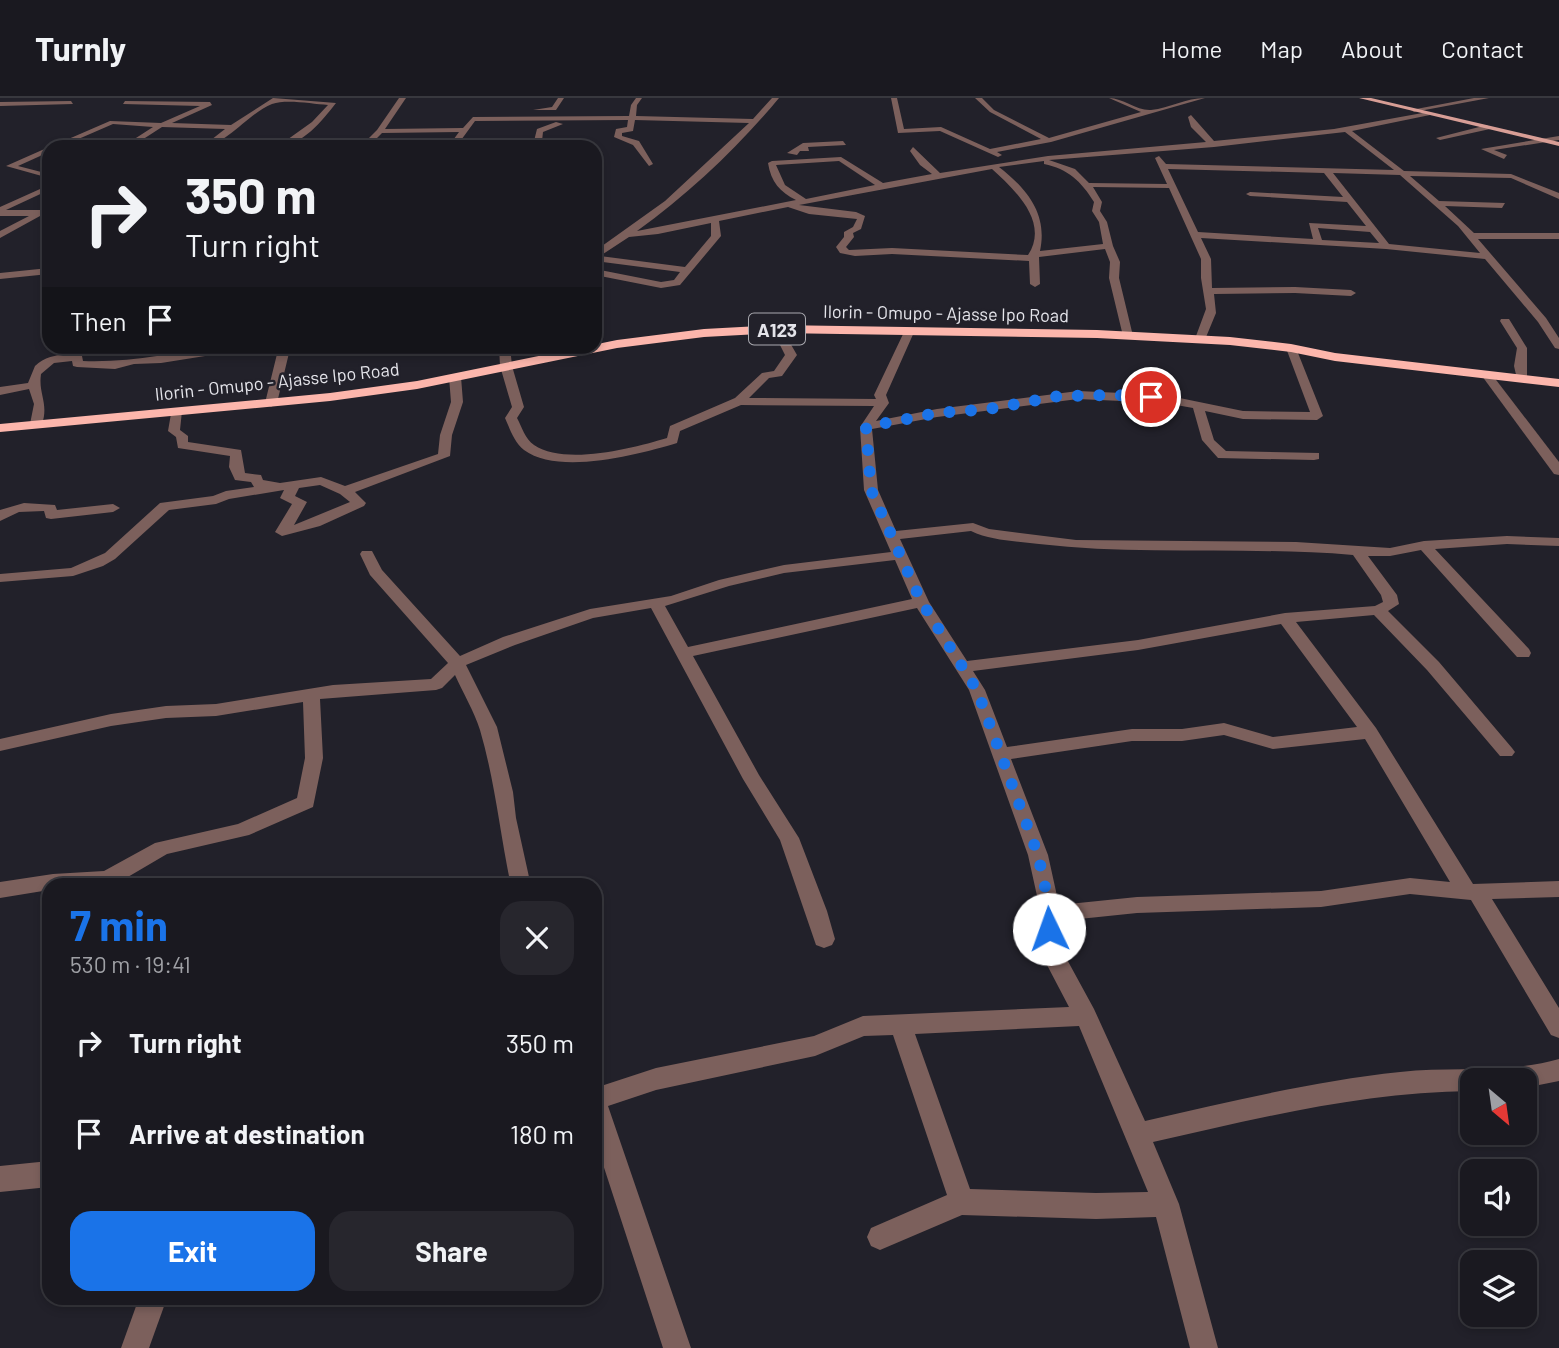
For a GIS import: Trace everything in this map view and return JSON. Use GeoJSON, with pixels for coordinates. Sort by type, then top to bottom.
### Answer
{"type":"FeatureCollection","features":[{"type":"Feature","properties":{"kind":"highway","name":"Ilorin - Omupo - Ajasse Ipo Road"},"geometry":{"type":"LineString","coordinates":[[602,348],[647,339],[778,329],[1128,336],[1291,348],[1335,357],[1559,383]]}},
{"type":"Feature","properties":{"kind":"highway","name":"Ilorin - Omupo - Ajasse Ipo Road"},"geometry":{"type":"LineString","coordinates":[[0,428],[377,391],[569,354]]}},
{"type":"Feature","properties":{"kind":"main road"},"geometry":{"type":"LineString","coordinates":[[1362,98],[1559,144]]}},
{"type":"Feature","properties":{"kind":"street"},"geometry":{"type":"LineString","coordinates":[[371,140],[403,98]]}},
{"type":"Feature","properties":{"kind":"street"},"geometry":{"type":"LineString","coordinates":[[532,119],[531,107],[554,109],[561,98]]}},
{"type":"Feature","properties":{"kind":"street"},"geometry":{"type":"LineString","coordinates":[[639,98],[634,105],[630,129],[620,131],[618,137],[636,143],[649,164]]}},
{"type":"Feature","properties":{"kind":"street"},"geometry":{"type":"LineString","coordinates":[[602,252],[671,201],[776,98]]}},
{"type":"Feature","properties":{"kind":"street"},"geometry":{"type":"LineString","coordinates":[[894,98],[901,131],[941,129],[1018,164]]}},
{"type":"Feature","properties":{"kind":"street"},"geometry":{"type":"LineString","coordinates":[[978,98],[992,111],[1048,140]]}},
{"type":"Feature","properties":{"kind":"street"},"geometry":{"type":"LineString","coordinates":[[1112,98],[1146,112]]}},
{"type":"Feature","properties":{"kind":"street"},"geometry":{"type":"LineString","coordinates":[[989,151],[1048,140],[1202,98]]}},
{"type":"Feature","properties":{"kind":"street"},"geometry":{"type":"LineString","coordinates":[[1413,110],[1486,98]]}},
{"type":"Feature","properties":{"kind":"street"},"geometry":{"type":"LineString","coordinates":[[215,140],[276,100],[333,103],[316,124],[292,140]]}},
{"type":"Feature","properties":{"kind":"street"},"geometry":{"type":"LineString","coordinates":[[125,103],[213,101]]}},
{"type":"Feature","properties":{"kind":"street"},"geometry":{"type":"LineString","coordinates":[[137,140],[213,101]]}},
{"type":"Feature","properties":{"kind":"street"},"geometry":{"type":"LineString","coordinates":[[0,104],[71,103]]}},
{"type":"Feature","properties":{"kind":"street"},"geometry":{"type":"LineString","coordinates":[[630,234],[659,233],[804,201],[1018,164],[1102,146],[1153,149],[1214,145],[1347,130],[1428,114]]}},
{"type":"Feature","properties":{"kind":"street"},"geometry":{"type":"LineString","coordinates":[[1191,117],[1194,125],[1214,145]]}},
{"type":"Feature","properties":{"kind":"street"},"geometry":{"type":"LineString","coordinates":[[457,140],[471,119],[755,121]]}},
{"type":"Feature","properties":{"kind":"street"},"geometry":{"type":"LineString","coordinates":[[538,140],[540,131],[558,125],[564,119]]}},
{"type":"Feature","properties":{"kind":"street"},"geometry":{"type":"LineString","coordinates":[[70,140],[112,122],[232,127]]}},
{"type":"Feature","properties":{"kind":"street"},"geometry":{"type":"LineString","coordinates":[[1440,138],[1487,127]]}},
{"type":"Feature","properties":{"kind":"street"},"geometry":{"type":"LineString","coordinates":[[1095,128],[1102,146]]}},
{"type":"Feature","properties":{"kind":"street"},"geometry":{"type":"LineString","coordinates":[[380,131],[464,130]]}},
{"type":"Feature","properties":{"kind":"street"},"geometry":{"type":"LineString","coordinates":[[1347,130],[1405,174],[1470,236],[1542,320],[1559,346]]}},
{"type":"Feature","properties":{"kind":"street"},"geometry":{"type":"LineString","coordinates":[[1504,157],[1485,149],[1559,138]]}},
{"type":"Feature","properties":{"kind":"street"},"geometry":{"type":"LineString","coordinates":[[777,161],[774,154],[797,153],[794,149],[806,149],[803,145],[843,143]]}},
{"type":"Feature","properties":{"kind":"street"},"geometry":{"type":"LineString","coordinates":[[913,149],[923,163],[941,177]]}},
{"type":"Feature","properties":{"kind":"street"},"geometry":{"type":"LineString","coordinates":[[1153,149],[1206,259],[1203,273],[1209,291],[1210,320],[1202,328],[1200,340]]}},
{"type":"Feature","properties":{"kind":"street"},"geometry":{"type":"LineString","coordinates":[[42,152],[9,166],[42,174]]}},
{"type":"Feature","properties":{"kind":"street"},"geometry":{"type":"LineString","coordinates":[[804,201],[785,191],[775,179],[771,165],[777,161],[841,159],[882,186]]}},
{"type":"Feature","properties":{"kind":"street"},"geometry":{"type":"LineString","coordinates":[[1033,161],[1069,169],[1090,185],[1098,202],[1096,211],[1103,222],[1108,246],[1115,262],[1114,278],[1128,336]]}},
{"type":"Feature","properties":{"kind":"street"},"geometry":{"type":"LineString","coordinates":[[1161,166],[1511,176],[1559,196]]}},
{"type":"Feature","properties":{"kind":"street"},"geometry":{"type":"LineString","coordinates":[[995,168],[1019,186],[1033,209],[1038,238],[1032,271],[1035,284]]}},
{"type":"Feature","properties":{"kind":"street"},"geometry":{"type":"LineString","coordinates":[[1327,171],[1386,246]]}},
{"type":"Feature","properties":{"kind":"street"},"geometry":{"type":"LineString","coordinates":[[1090,185],[1171,186]]}},
{"type":"Feature","properties":{"kind":"street"},"geometry":{"type":"LineString","coordinates":[[0,212],[42,191]]}},
{"type":"Feature","properties":{"kind":"street"},"geometry":{"type":"LineString","coordinates":[[1250,194],[1352,200]]}},
{"type":"Feature","properties":{"kind":"street"},"geometry":{"type":"LineString","coordinates":[[1434,203],[1502,205]]}},
{"type":"Feature","properties":{"kind":"street"},"geometry":{"type":"LineString","coordinates":[[789,204],[809,211],[856,215],[862,218],[856,229],[848,232],[849,237],[841,247],[850,254],[891,251],[1033,257],[1108,246]]}},
{"type":"Feature","properties":{"kind":"street"},"geometry":{"type":"LineString","coordinates":[[0,212],[42,213]]}},
{"type":"Feature","properties":{"kind":"street"},"geometry":{"type":"LineString","coordinates":[[0,235],[42,214]]}},
{"type":"Feature","properties":{"kind":"street"},"geometry":{"type":"LineString","coordinates":[[602,273],[661,285],[677,283],[716,236],[715,219]]}},
{"type":"Feature","properties":{"kind":"street"},"geometry":{"type":"LineString","coordinates":[[1316,242],[1318,239],[1310,222],[1370,229]]}},
{"type":"Feature","properties":{"kind":"street"},"geometry":{"type":"LineString","coordinates":[[1196,235],[1386,246],[1485,256]]}},
{"type":"Feature","properties":{"kind":"street"},"geometry":{"type":"LineString","coordinates":[[1470,236],[1559,236]]}},
{"type":"Feature","properties":{"kind":"street"},"geometry":{"type":"LineString","coordinates":[[602,258],[687,270]]}},
{"type":"Feature","properties":{"kind":"street"},"geometry":{"type":"LineString","coordinates":[[0,276],[42,272]]}},
{"type":"Feature","properties":{"kind":"street"},"geometry":{"type":"LineString","coordinates":[[1209,291],[1295,290],[1351,293]]}},
{"type":"Feature","properties":{"kind":"street"},"geometry":{"type":"LineString","coordinates":[[1542,320],[1559,320]]}},
{"type":"Feature","properties":{"kind":"street"},"geometry":{"type":"LineString","coordinates":[[1505,321],[1522,348],[1520,366],[1523,379]]}},
{"type":"Feature","properties":{"kind":"street"},"geometry":{"type":"LineString","coordinates":[[504,354],[518,407],[511,418],[523,442],[533,450],[553,454],[598,457],[646,449],[673,440],[674,429],[739,401],[766,375],[778,374],[791,355],[783,344],[778,329]]}},
{"type":"Feature","properties":{"kind":"street"},"geometry":{"type":"LineString","coordinates":[[883,403],[880,395],[910,330]]}},
{"type":"Feature","properties":{"kind":"street"},"geometry":{"type":"LineString","coordinates":[[866,427],[937,413],[1078,395],[1136,396],[1199,405],[1243,415],[1317,416],[1291,348]]}},
{"type":"Feature","properties":{"kind":"street"},"geometry":{"type":"LineString","coordinates":[[36,424],[41,410],[40,397],[34,385],[36,376],[52,359],[78,358],[77,364],[115,366],[134,360],[161,360],[194,354]]}},
{"type":"Feature","properties":{"kind":"street"},"geometry":{"type":"LineString","coordinates":[[271,403],[283,354]]}},
{"type":"Feature","properties":{"kind":"street"},"geometry":{"type":"LineString","coordinates":[[1486,374],[1557,466]]}},
{"type":"Feature","properties":{"kind":"street"},"geometry":{"type":"LineString","coordinates":[[345,491],[444,456],[446,435],[457,402],[455,377]]}},
{"type":"Feature","properties":{"kind":"street"},"geometry":{"type":"LineString","coordinates":[[0,391],[34,385]]}},
{"type":"Feature","properties":{"kind":"street"},"geometry":{"type":"LineString","coordinates":[[739,401],[883,403]]}},
{"type":"Feature","properties":{"kind":"street"},"geometry":{"type":"LineString","coordinates":[[883,403],[866,427],[871,490],[921,601],[977,690],[1038,855],[1051,914],[1046,944],[1086,1016],[1139,1134],[1166,1204],[1204,1348]]}},
{"type":"Feature","properties":{"kind":"street"},"geometry":{"type":"LineString","coordinates":[[1199,405],[1199,418],[1205,433],[1214,450],[1223,455],[1314,456]]}},
{"type":"Feature","properties":{"kind":"street"},"geometry":{"type":"LineString","coordinates":[[176,411],[174,431],[182,436],[182,445],[236,453],[236,467],[240,477],[256,478],[258,484],[294,484]]}},
{"type":"Feature","properties":{"kind":"street"},"geometry":{"type":"LineString","coordinates":[[0,578],[73,572],[98,563],[110,556],[165,506],[216,500],[226,495],[321,481],[345,491],[359,503],[342,512],[282,532],[311,505]]}},
{"type":"Feature","properties":{"kind":"street"},"geometry":{"type":"LineString","coordinates":[[294,484],[287,498],[342,512]]}},
{"type":"Feature","properties":{"kind":"street"},"geometry":{"type":"LineString","coordinates":[[0,517],[5,512],[35,506],[50,508],[51,515],[113,508]]}},
{"type":"Feature","properties":{"kind":"street"},"geometry":{"type":"LineString","coordinates":[[892,536],[972,527],[986,533],[1076,544],[1296,546],[1390,552],[1424,545],[1507,540],[1559,542]]}},
{"type":"Feature","properties":{"kind":"street"},"geometry":{"type":"LineString","coordinates":[[1424,545],[1523,653]]}},
{"type":"Feature","properties":{"kind":"street"},"geometry":{"type":"LineString","coordinates":[[961,667],[1138,645],[1285,618],[1378,610],[1391,604],[1388,594],[1357,551]]}},
{"type":"Feature","properties":{"kind":"street"},"geometry":{"type":"LineString","coordinates":[[367,554],[375,572],[457,663],[488,727],[504,792],[506,818],[519,878]]}},
{"type":"Feature","properties":{"kind":"street"},"geometry":{"type":"LineString","coordinates":[[0,745],[111,720],[166,712],[216,710],[311,695],[436,684],[457,663],[509,641],[590,614],[656,603],[784,569],[900,555]]}},
{"type":"Feature","properties":{"kind":"street"},"geometry":{"type":"LineString","coordinates":[[682,653],[921,601]]}},
{"type":"Feature","properties":{"kind":"street"},"geometry":{"type":"LineString","coordinates":[[656,603],[752,779],[789,838],[817,911],[824,939]]}},
{"type":"Feature","properties":{"kind":"street"},"geometry":{"type":"LineString","coordinates":[[1378,610],[1433,666],[1506,752]]}},
{"type":"Feature","properties":{"kind":"street"},"geometry":{"type":"LineString","coordinates":[[1285,618],[1370,732],[1559,1028]]}},
{"type":"Feature","properties":{"kind":"street"},"geometry":{"type":"LineString","coordinates":[[117,878],[162,848],[242,831],[306,802],[314,758],[311,695]]}},
{"type":"Feature","properties":{"kind":"street"},"geometry":{"type":"LineString","coordinates":[[1000,754],[1132,735],[1182,735],[1224,729],[1273,743],[1370,732]]}},
{"type":"Feature","properties":{"kind":"street"},"geometry":{"type":"LineString","coordinates":[[0,890],[42,881]]}},
{"type":"Feature","properties":{"kind":"street"},"geometry":{"type":"LineString","coordinates":[[1051,914],[1137,905],[1321,899],[1410,886],[1472,892],[1559,889]]}},
{"type":"Feature","properties":{"kind":"street"},"geometry":{"type":"LineString","coordinates":[[602,1098],[656,1079],[815,1046],[863,1027],[1086,1016]]}},
{"type":"Feature","properties":{"kind":"street"},"geometry":{"type":"LineString","coordinates":[[901,1026],[962,1202]]}},
{"type":"Feature","properties":{"kind":"street"},"geometry":{"type":"LineString","coordinates":[[1139,1134],[1312,1096],[1407,1082],[1476,1079],[1559,1070]]}},
{"type":"Feature","properties":{"kind":"street"},"geometry":{"type":"LineString","coordinates":[[602,1122],[677,1348]]}},
{"type":"Feature","properties":{"kind":"street"},"geometry":{"type":"LineString","coordinates":[[0,1179],[42,1175]]}},
{"type":"Feature","properties":{"kind":"street"},"geometry":{"type":"LineString","coordinates":[[880,1237],[962,1202],[1096,1206],[1166,1204]]}},
{"type":"Feature","properties":{"kind":"street"},"geometry":{"type":"LineString","coordinates":[[135,1348],[150,1305]]}},
{"type":"Feature","properties":{"kind":"route"},"geometry":{"type":"LineString","coordinates":[[1049,929],[1051,914],[1038,855],[977,690],[921,601],[871,490],[866,457],[866,427],[937,413],[989,409],[1059,396],[1151,397]]}}]}
